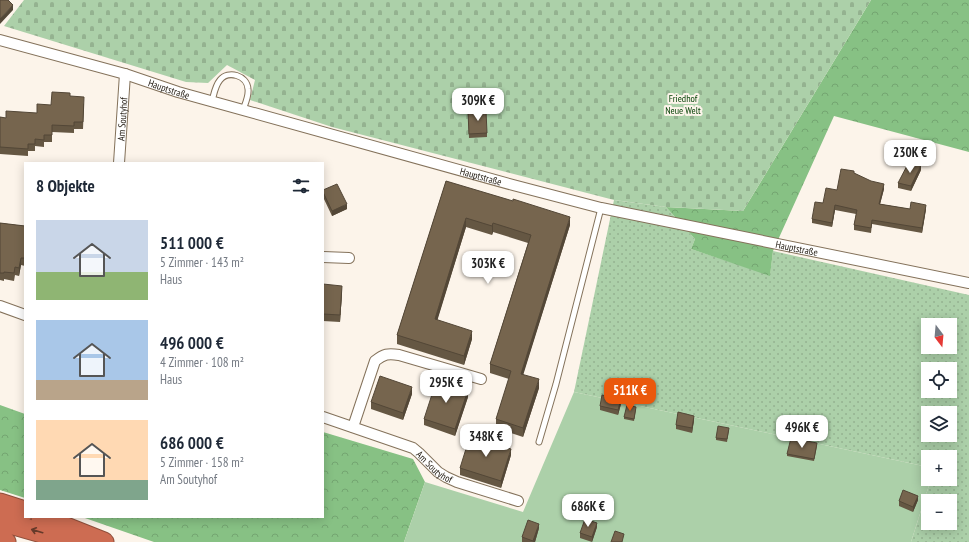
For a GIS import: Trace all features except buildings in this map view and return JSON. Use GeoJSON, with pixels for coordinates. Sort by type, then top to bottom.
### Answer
{"type":"FeatureCollection","features":[{"type":"Feature","properties":{"kind":"highway"},"geometry":{"type":"LineString","coordinates":[[0,503],[24,511]]}},
{"type":"Feature","properties":{"kind":"highway"},"geometry":{"type":"LineString","coordinates":[[44,518],[104,542]]}},
{"type":"Feature","properties":{"kind":"highway"},"geometry":{"type":"LineString","coordinates":[[0,521],[73,542]]}},
{"type":"Feature","properties":{"kind":"highway"},"geometry":{"type":"LineString","coordinates":[[0,540],[6,542]]}},
{"type":"Feature","properties":{"kind":"street","name":"Hauptstraße"},"geometry":{"type":"LineString","coordinates":[[0,40],[125,74],[178,92],[601,208],[969,283]]}},
{"type":"Feature","properties":{"kind":"street","name":"Am Soutyhof"},"geometry":{"type":"LineString","coordinates":[[119,162],[125,74]]}},
{"type":"Feature","properties":{"kind":"street"},"geometry":{"type":"LineString","coordinates":[[324,257],[349,258]]}},
{"type":"Feature","properties":{"kind":"street"},"geometry":{"type":"LineString","coordinates":[[0,306],[24,315]]}},
{"type":"Feature","properties":{"kind":"street"},"geometry":{"type":"LineString","coordinates":[[353,427],[375,361],[382,356],[390,353],[399,355],[481,379]]}},
{"type":"Feature","properties":{"kind":"street","name":"Am Soutyhof"},"geometry":{"type":"LineString","coordinates":[[324,417],[413,448],[438,472],[446,477],[457,482],[518,501]]}},
{"type":"Feature","properties":{"kind":"lane"},"geometry":{"type":"LineString","coordinates":[[212,101],[220,80],[234,74],[244,79],[247,84],[248,94],[243,110]]}},
{"type":"Feature","properties":{"kind":"lane"},"geometry":{"type":"LineString","coordinates":[[539,442],[556,384],[601,208]]}},
{"type":"Feature","properties":{"kind":"green space","name":"Friedhof Neue Welt"},"geometry":{"type":"Polygon","coordinates":[[[24,0],[871,0],[743,211],[666,207],[614,200],[332,127],[250,100],[255,80],[227,65],[208,83],[186,82],[4,26],[24,0]]]}},
{"type":"Feature","properties":{"kind":"green space"},"geometry":{"type":"Polygon","coordinates":[[[871,0],[969,0],[969,152],[834,116],[773,251],[770,276],[691,249],[695,239],[666,207],[743,211],[871,0]]]}},
{"type":"Feature","properties":{"kind":"green space"},"geometry":{"type":"Polygon","coordinates":[[[614,200],[666,207],[695,239],[691,249],[770,275],[773,251],[969,295],[969,542],[911,542],[921,510],[921,530],[957,530],[957,494],[926,494],[929,486],[957,486],[957,450],[921,450],[921,466],[574,392],[614,200]]]}},
{"type":"Feature","properties":{"kind":"green space"},"geometry":{"type":"Polygon","coordinates":[[[574,392],[921,466],[921,486],[929,486],[926,494],[921,494],[921,510],[911,542],[404,542],[425,482],[523,512],[574,392]]]}},
{"type":"Feature","properties":{"kind":"green space"},"geometry":{"type":"Polygon","coordinates":[[[0,405],[24,414],[24,498],[0,490],[0,405]]]}},
{"type":"Feature","properties":{"kind":"green space"},"geometry":{"type":"Polygon","coordinates":[[[324,432],[413,459],[425,482],[404,542],[154,542],[85,518],[324,518],[324,432]]]}}]}
